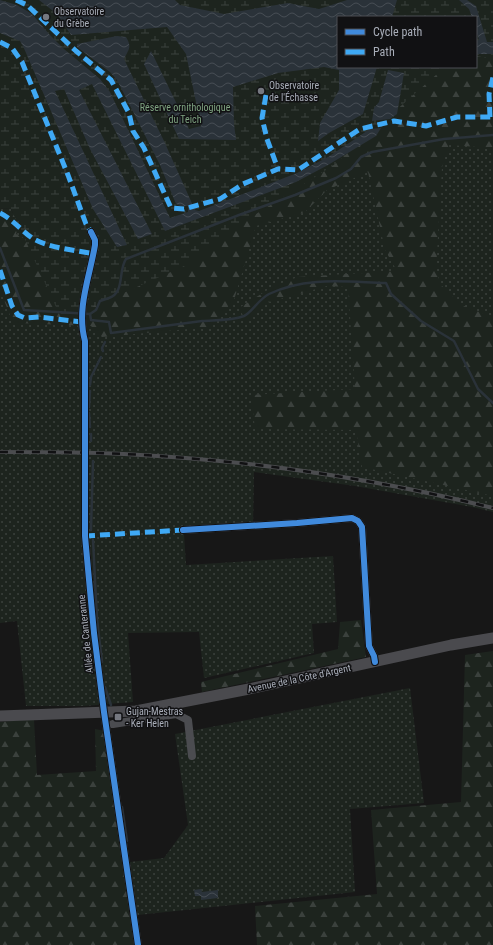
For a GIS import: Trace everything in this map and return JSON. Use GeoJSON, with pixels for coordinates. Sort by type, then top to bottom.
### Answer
{"type":"FeatureCollection","features":[{"type":"Feature","properties":{"kind":"main road","name":"Avenue de la Côte d'Argent"},"geometry":{"type":"LineString","coordinates":[[0,716],[175,709],[451,645],[493,638]]}},
{"type":"Feature","properties":{"kind":"street","name":"Allée de Canteranne"},"geometry":{"type":"LineString","coordinates":[[91,232],[96,245],[86,288],[82,332],[85,341],[86,536],[94,633],[104,712],[138,945]]}},
{"type":"Feature","properties":{"kind":"street"},"geometry":{"type":"LineString","coordinates":[[183,530],[352,518],[358,521],[362,527],[370,646],[375,662]]}},
{"type":"Feature","properties":{"kind":"street"},"geometry":{"type":"LineString","coordinates":[[113,724],[175,709],[188,720],[192,756]]}},
{"type":"Feature","properties":{"kind":"green space"},"geometry":{"type":"Polygon","coordinates":[[[0,0],[493,0],[493,512],[355,486],[254,472],[253,529],[184,534],[186,565],[333,556],[337,622],[312,624],[314,653],[204,678],[199,632],[128,633],[133,702],[84,706],[26,706],[17,621],[0,623],[0,208],[11,209],[62,320],[0,0]]]}},
{"type":"Feature","properties":{"kind":"green space","name":"Réserve ornithologique du Teich"},"geometry":{"type":"Polygon","coordinates":[[[0,0],[493,0],[493,59],[477,56],[477,16],[337,16],[337,68],[444,68],[334,165],[232,229],[189,264],[62,320],[11,209],[0,208],[0,0]]]}},
{"type":"Feature","properties":{"kind":"green space"},"geometry":{"type":"Polygon","coordinates":[[[493,54],[493,148],[449,145],[442,167],[436,270],[441,285],[461,305],[493,317],[493,496],[362,467],[356,430],[255,429],[251,395],[355,389],[348,287],[327,286],[262,304],[246,321],[239,308],[274,286],[298,277],[397,271],[385,250],[368,172],[327,190],[305,212],[256,226],[234,300],[210,327],[102,337],[91,326],[17,323],[10,315],[0,290],[0,211],[7,211],[22,217],[16,234],[25,239],[339,70],[370,68],[477,68],[477,55],[493,54]]]}},
{"type":"Feature","properties":{"kind":"green space"},"geometry":{"type":"Polygon","coordinates":[[[361,620],[366,657],[202,692],[201,682],[338,649],[340,622],[361,620]]]}},
{"type":"Feature","properties":{"kind":"green space"},"geometry":{"type":"Polygon","coordinates":[[[493,651],[493,945],[257,945],[255,906],[377,894],[371,810],[461,802],[465,655],[493,651]]]}},
{"type":"Feature","properties":{"kind":"green space"},"geometry":{"type":"Polygon","coordinates":[[[410,688],[424,803],[350,809],[355,892],[119,917],[113,864],[164,858],[188,825],[175,734],[410,688]]]}},
{"type":"Feature","properties":{"kind":"green space"},"geometry":{"type":"Polygon","coordinates":[[[34,719],[37,775],[96,771],[95,729],[105,731],[137,945],[0,945],[0,722],[34,719]]]}},
{"type":"Feature","properties":{"kind":"water"},"geometry":{"type":"Polygon","coordinates":[[[0,0],[17,5],[32,14],[64,49],[100,79],[110,92],[170,218],[188,212],[188,206],[180,206],[176,204],[160,165],[117,80],[110,72],[77,47],[77,44],[117,36],[126,37],[129,43],[129,48],[124,59],[164,141],[195,210],[199,211],[297,173],[328,157],[370,129],[381,128],[376,136],[328,165],[296,182],[165,231],[92,84],[79,90],[152,234],[138,239],[90,149],[64,89],[55,91],[127,245],[117,247],[93,209],[23,46],[20,41],[0,33],[0,0]]]}},
{"type":"Feature","properties":{"kind":"water"},"geometry":{"type":"Polygon","coordinates":[[[39,0],[175,0],[180,5],[224,14],[288,3],[319,9],[347,0],[397,0],[392,16],[337,16],[337,68],[377,68],[363,114],[329,133],[318,141],[320,123],[339,90],[339,70],[324,67],[278,73],[233,87],[236,140],[179,139],[144,64],[151,51],[189,129],[201,126],[186,54],[167,27],[71,35],[57,14],[39,0]]]}},
{"type":"Feature","properties":{"kind":"water"},"geometry":{"type":"Polygon","coordinates":[[[459,0],[467,0],[476,6],[487,42],[493,42],[493,54],[477,54],[477,41],[479,40],[477,33],[477,16],[472,16],[469,9],[459,0]]]}},
{"type":"Feature","properties":{"kind":"water"},"geometry":{"type":"Polygon","coordinates":[[[388,70],[404,73],[397,114],[390,119],[372,121],[374,108],[379,102],[388,70]]]}},
{"type":"Feature","properties":{"kind":"water"},"geometry":{"type":"Polygon","coordinates":[[[201,889],[202,892],[218,890],[218,898],[201,900],[201,896],[195,896],[194,890],[201,889]]]}},
{"type":"Feature","properties":{"kind":"waterway"},"geometry":{"type":"LineString","coordinates":[[0,248],[24,310],[90,314],[96,310],[100,301],[109,298],[117,291],[126,259],[336,178],[351,169],[361,157],[372,152],[444,139],[493,135]]}},
{"type":"Feature","properties":{"kind":"waterway"},"geometry":{"type":"LineString","coordinates":[[90,314],[91,320],[109,322],[111,333],[202,321],[239,318],[247,314],[269,294],[283,288],[312,282],[342,281],[386,283],[391,294],[421,321],[454,341],[478,389],[493,403]]}},
{"type":"Feature","properties":{"kind":"waterway"},"geometry":{"type":"LineString","coordinates":[[103,351],[102,348],[105,342]]}},
{"type":"Feature","properties":{"kind":"waterway"},"geometry":{"type":"LineString","coordinates":[[90,385],[91,377],[101,357]]}},
{"type":"Feature","properties":{"kind":"waterway"},"geometry":{"type":"LineString","coordinates":[[89,407],[90,391]]}},
{"type":"Feature","properties":{"kind":"waterway"},"geometry":{"type":"LineString","coordinates":[[89,413],[90,427]]}},
{"type":"Feature","properties":{"kind":"waterway"},"geometry":{"type":"LineString","coordinates":[[91,434],[91,441]]}},
{"type":"Feature","properties":{"kind":"waterway"},"geometry":{"type":"LineString","coordinates":[[91,530],[93,461]]}},
{"type":"Feature","properties":{"kind":"waterway"},"geometry":{"type":"LineString","coordinates":[[93,540],[97,619],[102,662]]}},
{"type":"Feature","properties":{"kind":"waterway"},"geometry":{"type":"LineString","coordinates":[[105,687],[111,705]]}},
{"type":"Feature","properties":{"kind":"waterway"},"geometry":{"type":"LineString","coordinates":[[122,807],[127,841]]}},
{"type":"Feature","properties":{"kind":"railway"},"geometry":{"type":"LineString","coordinates":[[0,452],[78,452],[124,454],[264,466],[356,479],[448,497],[493,508]]}},
{"type":"Feature","properties":{"kind":"marked path"},"geometry":{"type":"LineString","coordinates":[[16,0],[27,5],[76,51],[111,80],[129,113],[133,131],[144,148],[171,208],[184,209],[220,199],[243,184],[278,169],[298,170],[360,129],[394,121],[426,126],[457,117],[493,117]]}},
{"type":"Feature","properties":{"kind":"marked path"},"geometry":{"type":"LineString","coordinates":[[0,42],[12,48],[22,62],[68,175],[86,224],[91,232]]}},
{"type":"Feature","properties":{"kind":"marked path"},"geometry":{"type":"LineString","coordinates":[[490,117],[489,94],[493,77]]}},
{"type":"Feature","properties":{"kind":"marked path"},"geometry":{"type":"LineString","coordinates":[[266,95],[262,118],[267,139],[278,169]]}},
{"type":"Feature","properties":{"kind":"marked path"},"geometry":{"type":"LineString","coordinates":[[0,213],[9,218],[32,238],[38,241],[54,246],[94,254]]}},
{"type":"Feature","properties":{"kind":"marked path"},"geometry":{"type":"LineString","coordinates":[[0,270],[12,306],[18,315],[25,318],[39,317],[82,322]]}},
{"type":"Feature","properties":{"kind":"marked path"},"geometry":{"type":"LineString","coordinates":[[85,536],[183,530]]}},
{"type":"Feature","properties":{"kind":"cycle path"},"geometry":{"type":"LineString","coordinates":[[91,232],[95,240],[95,245],[85,293],[82,317],[85,341],[85,536],[94,633],[104,712],[138,945]]}},
{"type":"Feature","properties":{"kind":"cycle path"},"geometry":{"type":"LineString","coordinates":[[183,530],[352,518],[358,521],[362,527],[369,646],[375,662]]}},
{"type":"Feature","properties":{"kind":"place","name":"Observatoire du Grèbe"},"geometry":{"type":"Point","coordinates":[46,17]}},
{"type":"Feature","properties":{"kind":"place","name":"Observatoire de l'Échasse"},"geometry":{"type":"Point","coordinates":[261,91]}},
{"type":"Feature","properties":{"kind":"place","name":"Gujan-Mestras - Ker Helen"},"geometry":{"type":"Point","coordinates":[118,717]}}]}
